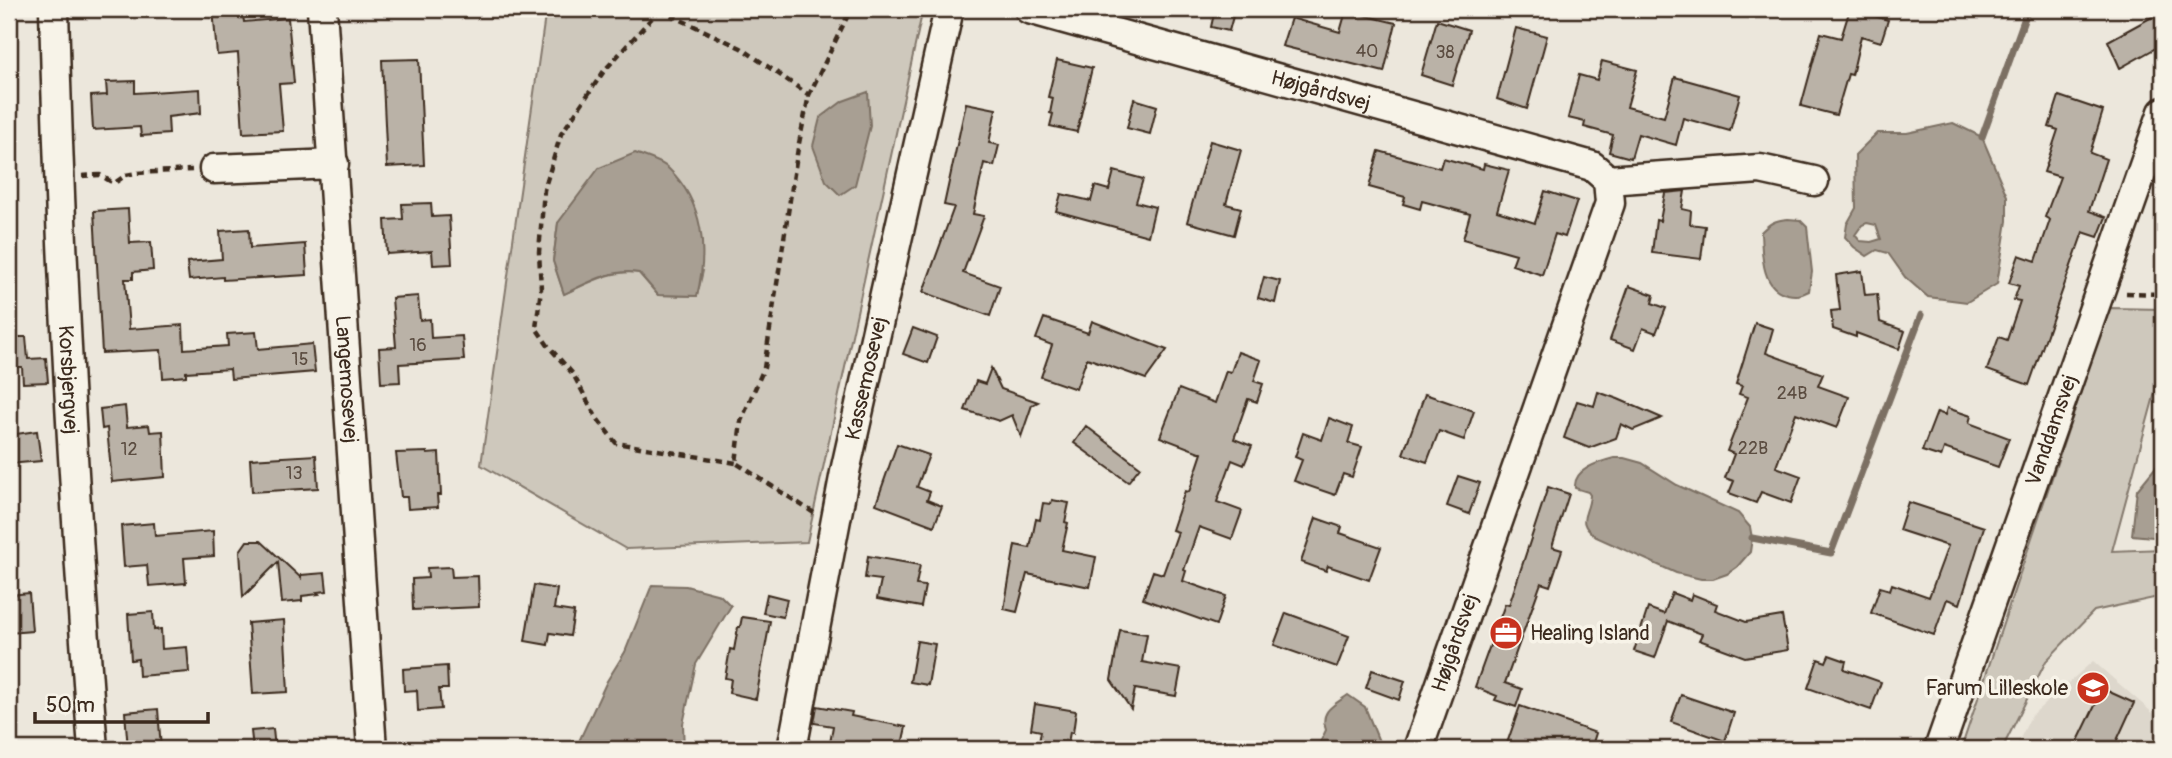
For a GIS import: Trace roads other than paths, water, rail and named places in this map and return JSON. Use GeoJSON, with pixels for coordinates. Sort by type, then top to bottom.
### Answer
{"type":"FeatureCollection","features":[{"type":"Feature","properties":{"kind":"street","name":"Korsbjergvej"},"geometry":{"type":"LineString","coordinates":[[54,9],[58,176],[83,627],[93,749]]}},
{"type":"Feature","properties":{"kind":"street","name":"Langemosevej"},"geometry":{"type":"LineString","coordinates":[[323,9],[372,749]]}},
{"type":"Feature","properties":{"kind":"street","name":"Kassemosevej"},"geometry":{"type":"LineString","coordinates":[[792,749],[848,455],[949,9]]}},
{"type":"Feature","properties":{"kind":"street","name":"Højgårdsvej"},"geometry":{"type":"LineString","coordinates":[[1029,9],[1592,166],[1608,180],[1610,203],[1418,749]]}},
{"type":"Feature","properties":{"kind":"street","name":"Vanddamsvej"},"geometry":{"type":"LineString","coordinates":[[1939,749],[2163,113]]}},
{"type":"Feature","properties":{"kind":"street"},"geometry":{"type":"LineString","coordinates":[[214,169],[334,164]]}},
{"type":"Feature","properties":{"kind":"street"},"geometry":{"type":"LineString","coordinates":[[1608,180],[1760,170],[1814,181]]}},
{"type":"Feature","properties":{"kind":"waterway"},"geometry":{"type":"LineString","coordinates":[[1982,137],[2028,9]]}},
{"type":"Feature","properties":{"kind":"waterway"},"geometry":{"type":"LineString","coordinates":[[1752,538],[1831,553],[1921,315]]}},
{"type":"Feature","properties":{"kind":"place","name":"Healing Island"},"geometry":{"type":"Point","coordinates":[1506,633]}},
{"type":"Feature","properties":{"kind":"place","name":"Farum Lilleskole"},"geometry":{"type":"Point","coordinates":[2093,688]}}]}
